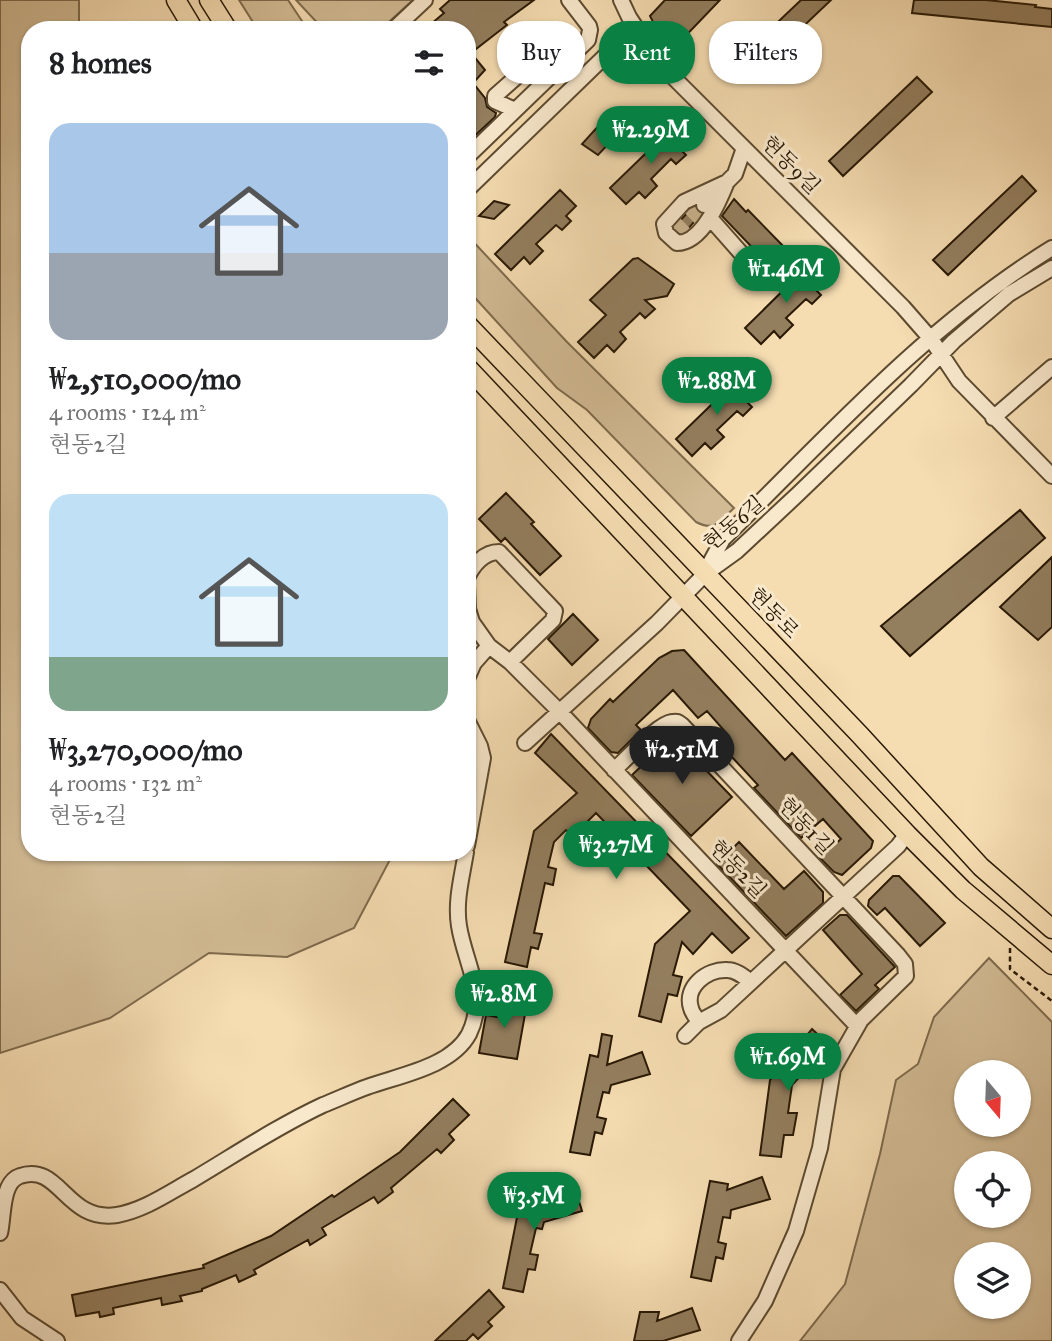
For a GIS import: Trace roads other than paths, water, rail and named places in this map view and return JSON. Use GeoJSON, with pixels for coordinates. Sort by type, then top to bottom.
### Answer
{"type":"FeatureCollection","features":[{"type":"Feature","properties":{"kind":"main road"},"geometry":{"type":"LineString","coordinates":[[176,0],[189,21]]}},
{"type":"Feature","properties":{"kind":"main road"},"geometry":{"type":"LineString","coordinates":[[209,0],[222,21]]}},
{"type":"Feature","properties":{"kind":"main road","name":"현동로"},"geometry":{"type":"LineString","coordinates":[[476,333],[860,735],[981,867],[1052,929]]}},
{"type":"Feature","properties":{"kind":"main road"},"geometry":{"type":"LineString","coordinates":[[476,377],[907,834],[963,890],[1052,965]]}},
{"type":"Feature","properties":{"kind":"street"},"geometry":{"type":"LineString","coordinates":[[403,21],[425,0]]}},
{"type":"Feature","properties":{"kind":"street"},"geometry":{"type":"LineString","coordinates":[[569,0],[584,21]]}},
{"type":"Feature","properties":{"kind":"street","name":"현동9길"},"geometry":{"type":"LineString","coordinates":[[621,0],[632,21]]}},
{"type":"Feature","properties":{"kind":"street"},"geometry":{"type":"LineString","coordinates":[[585,23],[590,30],[585,43]]}},
{"type":"Feature","properties":{"kind":"street"},"geometry":{"type":"LineString","coordinates":[[476,181],[599,62]]}},
{"type":"Feature","properties":{"kind":"street"},"geometry":{"type":"LineString","coordinates":[[508,84],[495,96],[495,101],[515,110]]}},
{"type":"Feature","properties":{"kind":"street"},"geometry":{"type":"LineString","coordinates":[[476,148],[542,84]]}},
{"type":"Feature","properties":{"kind":"street","name":"현동9길"},"geometry":{"type":"LineString","coordinates":[[680,84],[903,307],[931,339],[959,380],[1052,476]]}},
{"type":"Feature","properties":{"kind":"street"},"geometry":{"type":"LineString","coordinates":[[727,182],[684,202],[667,218],[664,228],[677,243],[688,241],[735,174],[744,148]]}},
{"type":"Feature","properties":{"kind":"street"},"geometry":{"type":"LineString","coordinates":[[707,212],[740,253]]}},
{"type":"Feature","properties":{"kind":"street","name":"현동6길"},"geometry":{"type":"LineString","coordinates":[[705,574],[723,539],[931,339],[998,284],[1052,248]]}},
{"type":"Feature","properties":{"kind":"street","name":"현동6길"},"geometry":{"type":"LineString","coordinates":[[705,574],[747,542],[983,314],[1052,268]]}},
{"type":"Feature","properties":{"kind":"street"},"geometry":{"type":"LineString","coordinates":[[993,418],[1052,367]]}},
{"type":"Feature","properties":{"kind":"street"},"geometry":{"type":"LineString","coordinates":[[476,563],[489,553],[499,552],[555,611],[553,620],[510,662]]}},
{"type":"Feature","properties":{"kind":"street"},"geometry":{"type":"LineString","coordinates":[[525,743],[705,574]]}},
{"type":"Feature","properties":{"kind":"street","name":"현동2길"},"geometry":{"type":"LineString","coordinates":[[476,628],[489,646],[510,662],[559,711],[858,1026]]}},
{"type":"Feature","properties":{"kind":"street"},"geometry":{"type":"LineString","coordinates":[[476,661],[489,646]]}},
{"type":"Feature","properties":{"kind":"street","name":"현동1길"},"geometry":{"type":"LineString","coordinates":[[614,770],[660,728],[670,722],[677,722],[898,955],[906,970],[902,981],[858,1026]]}},
{"type":"Feature","properties":{"kind":"street"},"geometry":{"type":"LineString","coordinates":[[476,738],[483,758],[476,796]]}},
{"type":"Feature","properties":{"kind":"street"},"geometry":{"type":"LineString","coordinates":[[685,1036],[699,1022],[721,1010],[898,846],[907,834]]}},
{"type":"Feature","properties":{"kind":"street"},"geometry":{"type":"LineString","coordinates":[[0,1233],[6,1195],[10,1183],[18,1176],[40,1174],[50,1179],[80,1208],[90,1213],[103,1216],[133,1210],[185,1184],[314,1110],[364,1088],[435,1063],[455,1052],[468,1036],[478,998],[458,909],[465,861]]}},
{"type":"Feature","properties":{"kind":"street"},"geometry":{"type":"LineString","coordinates":[[699,1022],[690,1005],[691,991],[706,975],[727,970],[738,973],[751,982]]}},
{"type":"Feature","properties":{"kind":"street"},"geometry":{"type":"LineString","coordinates":[[740,1341],[765,1301],[796,1231],[820,1148],[832,1069],[858,1026]]}},
{"type":"Feature","properties":{"kind":"street"},"geometry":{"type":"LineString","coordinates":[[0,1290],[22,1318],[57,1341]]}},
{"type":"Feature","properties":{"kind":"tunnel"},"geometry":{"type":"LineString","coordinates":[[675,233],[704,205]]}}]}
